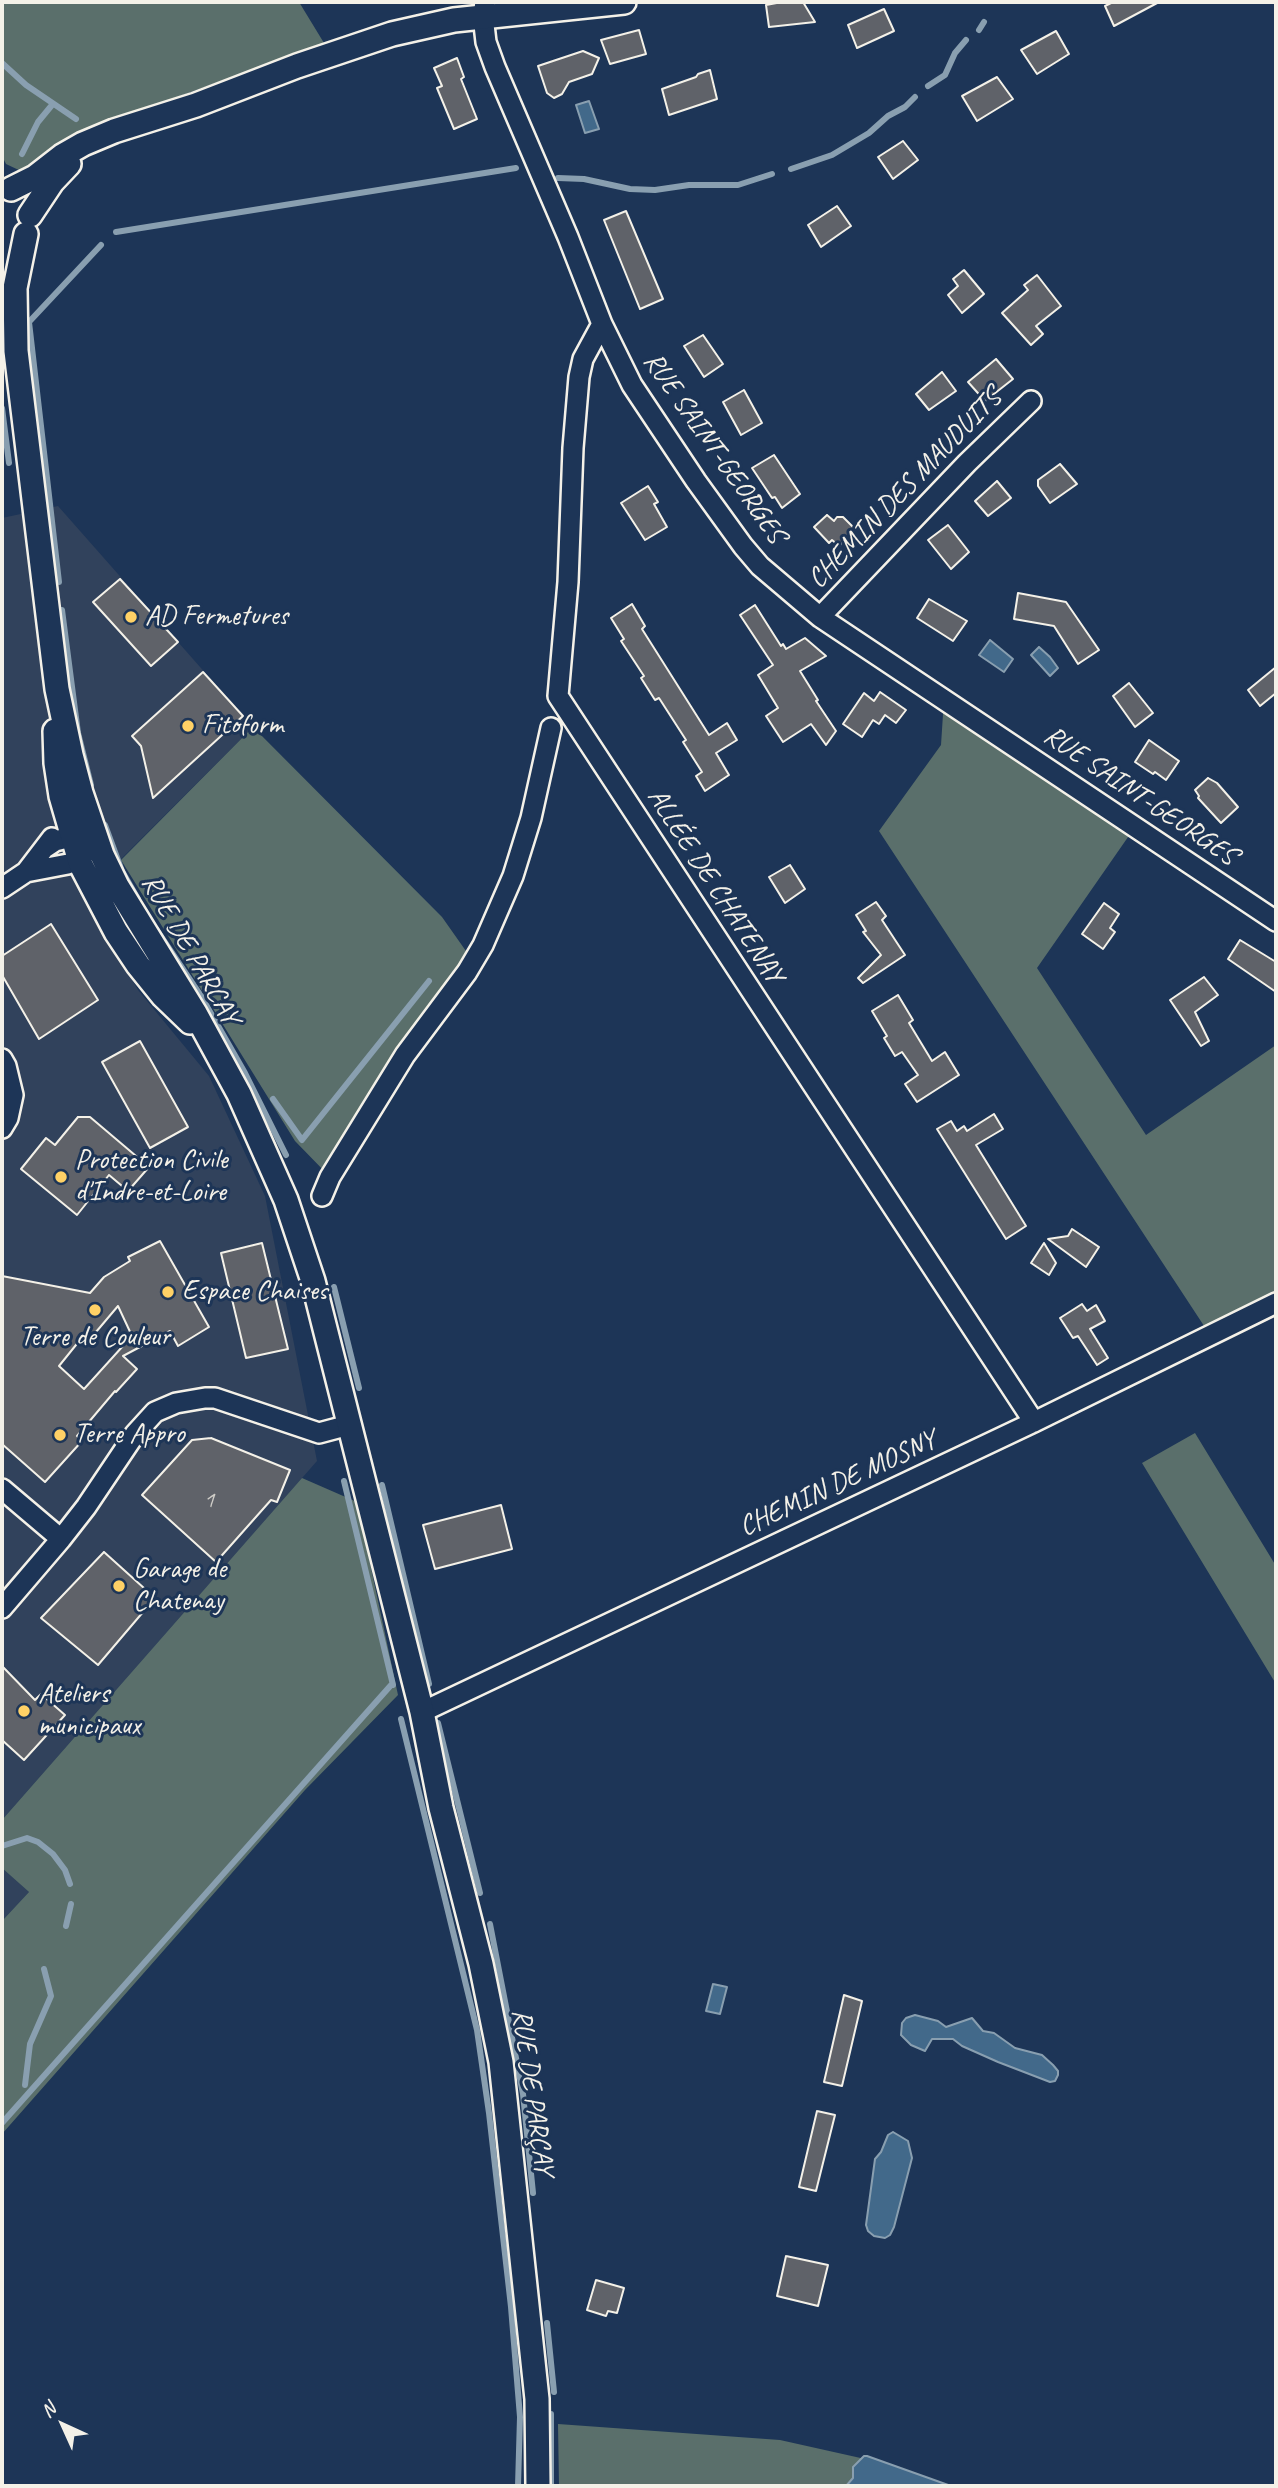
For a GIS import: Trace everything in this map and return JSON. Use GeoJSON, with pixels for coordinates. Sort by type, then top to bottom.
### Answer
{"type":"FeatureCollection","features":[{"type":"Feature","properties":{"kind":"street"},"geometry":{"type":"LineString","coordinates":[[5,186],[35,177],[62,156],[114,131],[196,105],[296,66],[392,34],[454,20],[484,9],[624,2]]}},
{"type":"Feature","properties":{"kind":"street","name":"RUE SAINT-GEORGES"},"geometry":{"type":"LineString","coordinates":[[484,9],[486,41],[495,67],[602,324],[632,385],[723,522],[760,566],[820,617],[1276,921]]}},
{"type":"Feature","properties":{"kind":"street"},"geometry":{"type":"LineString","coordinates":[[2,252],[20,243],[62,170],[114,131]]}},
{"type":"Feature","properties":{"kind":"street"},"geometry":{"type":"LineString","coordinates":[[5,186],[24,199],[28,225]]}},
{"type":"Feature","properties":{"kind":"street","name":"RUE DE PARCAY"},"geometry":{"type":"LineString","coordinates":[[16,351],[15,288],[28,225]]}},
{"type":"Feature","properties":{"kind":"street","name":"RUE DE PARCAY"},"geometry":{"type":"LineString","coordinates":[[2,289],[16,351],[57,689],[74,768],[102,855],[117,886],[195,1013],[214,1051]]}},
{"type":"Feature","properties":{"kind":"street"},"geometry":{"type":"LineString","coordinates":[[323,1196],[330,1177],[405,1055],[460,982],[483,945],[513,876],[531,818],[558,696],[568,582],[573,448],[579,377],[583,359],[602,324]]}},
{"type":"Feature","properties":{"kind":"street","name":"CHEMIN DES MAUDUITS"},"geometry":{"type":"LineString","coordinates":[[820,617],[967,463],[1031,401]]}},
{"type":"Feature","properties":{"kind":"street","name":"RUE DE PARCAY"},"geometry":{"type":"LineString","coordinates":[[57,689],[56,763],[63,804],[77,853],[116,932],[138,965],[214,1051]]}},
{"type":"Feature","properties":{"kind":"street","name":"ALLÉE DE CHATENAY"},"geometry":{"type":"LineString","coordinates":[[558,696],[1034,1422]]}},
{"type":"Feature","properties":{"kind":"street"},"geometry":{"type":"LineString","coordinates":[[26,872],[46,847],[60,823],[63,804]]}},
{"type":"Feature","properties":{"kind":"street"},"geometry":{"type":"LineString","coordinates":[[77,853],[88,816]]}},
{"type":"Feature","properties":{"kind":"street"},"geometry":{"type":"LineString","coordinates":[[46,847],[77,853],[94,853],[120,907],[156,952]]}},
{"type":"Feature","properties":{"kind":"street"},"geometry":{"type":"LineString","coordinates":[[2,888],[26,872],[77,853]]}},
{"type":"Feature","properties":{"kind":"street","name":"RUE DE PARÇAY"},"geometry":{"type":"LineString","coordinates":[[214,1051],[239,1094],[263,1146],[300,1240],[422,1712],[441,1808],[481,1964],[501,2062],[537,2399],[538,2486]]}},
{"type":"Feature","properties":{"kind":"street"},"geometry":{"type":"LineString","coordinates":[[2,1059],[13,1095],[8,1118],[2,1128]]}},
{"type":"Feature","properties":{"kind":"street","name":"CHEMIN DE MOSNY"},"geometry":{"type":"LineString","coordinates":[[422,1712],[1034,1422],[1276,1304]]}},
{"type":"Feature","properties":{"kind":"street"},"geometry":{"type":"LineString","coordinates":[[2,1608],[61,1539],[146,1420],[155,1412],[176,1403],[215,1398],[319,1433],[349,1426]]}},
{"type":"Feature","properties":{"kind":"street"},"geometry":{"type":"LineString","coordinates":[[2,1489],[61,1539]]}},
{"type":"Feature","properties":{"kind":"shaded area"},"geometry":{"type":"Polygon","coordinates":[[[589,101],[599,129],[585,133],[576,105],[589,101]]]}},
{"type":"Feature","properties":{"kind":"shaded area"},"geometry":{"type":"Polygon","coordinates":[[[58,506],[253,727],[84,896],[138,990],[209,1076],[265,1196],[317,1461],[2,1820],[2,518],[58,506]]]}},
{"type":"Feature","properties":{"kind":"shaded area"},"geometry":{"type":"Polygon","coordinates":[[[990,640],[1013,659],[1004,672],[979,655],[990,640]]]}},
{"type":"Feature","properties":{"kind":"shaded area"},"geometry":{"type":"Polygon","coordinates":[[[1039,647],[1058,668],[1050,676],[1031,655],[1039,647]]]}},
{"type":"Feature","properties":{"kind":"shaded area"},"geometry":{"type":"Polygon","coordinates":[[[2,1868],[29,1892],[2,1921],[2,1868]]]}},
{"type":"Feature","properties":{"kind":"shaded area"},"geometry":{"type":"Polygon","coordinates":[[[713,1984],[727,1987],[720,2014],[706,2011],[713,1984]]]}},
{"type":"Feature","properties":{"kind":"shaded area"},"geometry":{"type":"Polygon","coordinates":[[[915,2015],[938,2021],[946,2027],[972,2018],[983,2031],[994,2033],[1015,2048],[1042,2055],[1058,2071],[1058,2075],[1055,2081],[1050,2082],[998,2062],[962,2046],[953,2039],[932,2039],[925,2051],[911,2045],[901,2035],[902,2023],[906,2018],[915,2015]]]}},
{"type":"Feature","properties":{"kind":"shaded area"},"geometry":{"type":"Polygon","coordinates":[[[893,2132],[908,2141],[912,2158],[894,2227],[885,2238],[874,2236],[866,2225],[875,2159],[888,2135],[893,2132]]]}},
{"type":"Feature","properties":{"kind":"shaded area"},"geometry":{"type":"Polygon","coordinates":[[[864,2456],[951,2486],[846,2486],[853,2478],[853,2467],[864,2456]]]}},
{"type":"Feature","properties":{"kind":"green space"},"geometry":{"type":"Polygon","coordinates":[[[2,2],[299,2],[324,43],[96,127],[23,172],[6,164],[2,156],[2,2]]]}},
{"type":"Feature","properties":{"kind":"green space"},"geometry":{"type":"Polygon","coordinates":[[[944,699],[1135,827],[1037,968],[1146,1135],[1276,1045],[1276,1303],[1210,1335],[879,831],[941,745],[944,699]]]}},
{"type":"Feature","properties":{"kind":"green space"},"geometry":{"type":"Polygon","coordinates":[[[253,727],[442,917],[473,961],[330,1177],[295,1141],[121,860],[253,727]]]}},
{"type":"Feature","properties":{"kind":"green space"},"geometry":{"type":"Polygon","coordinates":[[[1195,1433],[1276,1566],[1276,1684],[1142,1463],[1195,1433]]]}},
{"type":"Feature","properties":{"kind":"green space"},"geometry":{"type":"Polygon","coordinates":[[[302,1478],[357,1502],[398,1695],[305,1790],[2,2134],[2,1921],[29,1892],[2,1868],[2,1820],[302,1478]]]}},
{"type":"Feature","properties":{"kind":"green space"},"geometry":{"type":"Polygon","coordinates":[[[558,2424],[780,2440],[883,2463],[944,2486],[559,2486],[558,2424]]]}},
{"type":"Feature","properties":{"kind":"building"},"geometry":{"type":"Polygon","coordinates":[[[803,2],[815,22],[769,27],[766,5],[803,2]]]}},
{"type":"Feature","properties":{"kind":"building"},"geometry":{"type":"Polygon","coordinates":[[[1113,2],[1159,2],[1114,26],[1105,6],[1113,2]]]}},
{"type":"Feature","properties":{"kind":"building"},"geometry":{"type":"Polygon","coordinates":[[[884,9],[894,31],[857,48],[848,25],[884,9]]]}},
{"type":"Feature","properties":{"kind":"building"},"geometry":{"type":"Polygon","coordinates":[[[639,30],[646,54],[610,64],[601,40],[639,30]]]}},
{"type":"Feature","properties":{"kind":"building"},"geometry":{"type":"Polygon","coordinates":[[[1056,31],[1069,54],[1037,74],[1021,50],[1056,31]]]}},
{"type":"Feature","properties":{"kind":"building"},"geometry":{"type":"Polygon","coordinates":[[[583,51],[599,58],[592,74],[569,82],[562,94],[554,98],[547,93],[538,66],[583,51]]]}},
{"type":"Feature","properties":{"kind":"building"},"geometry":{"type":"Polygon","coordinates":[[[457,58],[464,77],[461,79],[477,119],[454,129],[437,88],[442,86],[434,68],[457,58]]]}},
{"type":"Feature","properties":{"kind":"building"},"geometry":{"type":"Polygon","coordinates":[[[710,70],[717,99],[669,115],[662,89],[710,70]]]}},
{"type":"Feature","properties":{"kind":"building"},"geometry":{"type":"Polygon","coordinates":[[[997,77],[1013,99],[977,121],[962,96],[997,77]]]}},
{"type":"Feature","properties":{"kind":"building"},"geometry":{"type":"Polygon","coordinates":[[[903,141],[918,160],[893,179],[878,157],[903,141]]]}},
{"type":"Feature","properties":{"kind":"building"},"geometry":{"type":"Polygon","coordinates":[[[837,206],[851,226],[821,247],[808,225],[837,206]]]}},
{"type":"Feature","properties":{"kind":"building"},"geometry":{"type":"Polygon","coordinates":[[[626,211],[663,299],[640,309],[604,220],[626,211]]]}},
{"type":"Feature","properties":{"kind":"building"},"geometry":{"type":"Polygon","coordinates":[[[964,270],[984,294],[962,313],[948,295],[958,286],[953,279],[964,270]]]}},
{"type":"Feature","properties":{"kind":"building"},"geometry":{"type":"Polygon","coordinates":[[[1037,275],[1061,306],[1036,326],[1043,334],[1031,345],[1002,313],[1028,290],[1024,285],[1037,275]]]}},
{"type":"Feature","properties":{"kind":"building"},"geometry":{"type":"Polygon","coordinates":[[[703,335],[723,364],[704,377],[684,346],[703,335]]]}},
{"type":"Feature","properties":{"kind":"building"},"geometry":{"type":"Polygon","coordinates":[[[996,359],[1013,379],[985,401],[968,382],[996,359]]]}},
{"type":"Feature","properties":{"kind":"building"},"geometry":{"type":"Polygon","coordinates":[[[942,372],[956,391],[929,410],[916,394],[942,372]]]}},
{"type":"Feature","properties":{"kind":"building"},"geometry":{"type":"Polygon","coordinates":[[[744,390],[762,423],[741,435],[723,402],[744,390]]]}},
{"type":"Feature","properties":{"kind":"building"},"geometry":{"type":"Polygon","coordinates":[[[774,455],[800,494],[782,508],[752,468],[774,455]]]}},
{"type":"Feature","properties":{"kind":"building"},"geometry":{"type":"Polygon","coordinates":[[[1060,464],[1077,484],[1050,503],[1038,486],[1038,480],[1060,464]]]}},
{"type":"Feature","properties":{"kind":"building"},"geometry":{"type":"Polygon","coordinates":[[[997,481],[1011,498],[988,516],[975,501],[997,481]]]}},
{"type":"Feature","properties":{"kind":"building"},"geometry":{"type":"Polygon","coordinates":[[[648,486],[658,502],[654,504],[667,527],[645,540],[621,503],[648,486]]]}},
{"type":"Feature","properties":{"kind":"building"},"geometry":{"type":"Polygon","coordinates":[[[827,515],[834,521],[837,517],[843,517],[855,529],[839,546],[832,540],[829,543],[814,527],[827,515]]]}},
{"type":"Feature","properties":{"kind":"building"},"geometry":{"type":"Polygon","coordinates":[[[948,525],[969,552],[951,569],[928,540],[948,525]]]}},
{"type":"Feature","properties":{"kind":"building","name":"AD Fermetures"},"geometry":{"type":"Polygon","coordinates":[[[120,579],[178,642],[151,666],[93,602],[120,579]]]}},
{"type":"Feature","properties":{"kind":"building"},"geometry":{"type":"Polygon","coordinates":[[[1018,593],[1066,602],[1099,650],[1078,664],[1054,626],[1014,619],[1018,593]]]}},
{"type":"Feature","properties":{"kind":"building"},"geometry":{"type":"Polygon","coordinates":[[[929,599],[967,621],[953,641],[917,618],[929,599]]]}},
{"type":"Feature","properties":{"kind":"building"},"geometry":{"type":"Polygon","coordinates":[[[632,604],[645,626],[642,629],[709,735],[727,723],[737,740],[716,753],[729,775],[705,791],[696,776],[702,772],[683,742],[686,740],[659,698],[655,700],[641,678],[644,676],[621,641],[624,639],[611,618],[632,604]]]}},
{"type":"Feature","properties":{"kind":"building"},"geometry":{"type":"Polygon","coordinates":[[[755,605],[781,646],[783,644],[786,649],[805,638],[826,656],[800,671],[836,731],[826,745],[811,724],[783,742],[766,716],[778,708],[758,675],[773,665],[740,615],[755,605]]]}},
{"type":"Feature","properties":{"kind":"building"},"geometry":{"type":"Polygon","coordinates":[[[1276,667],[1276,693],[1260,706],[1248,690],[1276,667]]]}},
{"type":"Feature","properties":{"kind":"building","name":"Fitoform"},"geometry":{"type":"Polygon","coordinates":[[[203,672],[243,716],[153,798],[141,746],[132,736],[203,672]]]}},
{"type":"Feature","properties":{"kind":"building"},"geometry":{"type":"Polygon","coordinates":[[[1129,683],[1153,713],[1135,727],[1113,696],[1129,683]]]}},
{"type":"Feature","properties":{"kind":"building"},"geometry":{"type":"Polygon","coordinates":[[[880,692],[906,710],[896,723],[885,715],[879,724],[873,720],[862,737],[843,724],[864,693],[874,701],[880,692]]]}},
{"type":"Feature","properties":{"kind":"building"},"geometry":{"type":"Polygon","coordinates":[[[1149,740],[1179,761],[1166,780],[1135,762],[1149,740]]]}},
{"type":"Feature","properties":{"kind":"building"},"geometry":{"type":"Polygon","coordinates":[[[1208,778],[1217,783],[1238,807],[1221,823],[1198,798],[1195,790],[1208,778]]]}},
{"type":"Feature","properties":{"kind":"building"},"geometry":{"type":"Polygon","coordinates":[[[790,865],[805,889],[785,903],[769,877],[790,865]]]}},
{"type":"Feature","properties":{"kind":"building"},"geometry":{"type":"Polygon","coordinates":[[[876,902],[886,916],[882,920],[905,955],[863,983],[858,978],[881,955],[863,932],[866,931],[856,915],[876,902]]]}},
{"type":"Feature","properties":{"kind":"building"},"geometry":{"type":"Polygon","coordinates":[[[1104,903],[1119,914],[1110,928],[1115,932],[1103,949],[1082,934],[1104,903]]]}},
{"type":"Feature","properties":{"kind":"building"},"geometry":{"type":"Polygon","coordinates":[[[51,924],[98,1000],[39,1039],[2,975],[2,956],[51,924]]]}},
{"type":"Feature","properties":{"kind":"building"},"geometry":{"type":"Polygon","coordinates":[[[1240,940],[1276,962],[1276,992],[1228,959],[1240,940]]]}},
{"type":"Feature","properties":{"kind":"building"},"geometry":{"type":"Polygon","coordinates":[[[1204,977],[1218,995],[1195,1012],[1209,1041],[1201,1046],[1170,1000],[1204,977]]]}},
{"type":"Feature","properties":{"kind":"building"},"geometry":{"type":"Polygon","coordinates":[[[898,995],[913,1020],[909,1023],[932,1061],[945,1052],[959,1075],[917,1102],[905,1084],[918,1075],[902,1052],[895,1056],[872,1011],[898,995]]]}},
{"type":"Feature","properties":{"kind":"building"},"geometry":{"type":"Polygon","coordinates":[[[140,1041],[188,1127],[150,1148],[102,1062],[140,1041]]]}},
{"type":"Feature","properties":{"kind":"building"},"geometry":{"type":"Polygon","coordinates":[[[994,1114],[1003,1129],[976,1145],[1026,1226],[1006,1239],[937,1129],[951,1121],[957,1131],[964,1126],[967,1131],[994,1114]]]}},
{"type":"Feature","properties":{"kind":"building"},"geometry":{"type":"Polygon","coordinates":[[[78,1117],[90,1117],[149,1167],[128,1191],[109,1175],[77,1215],[21,1169],[46,1138],[55,1145],[78,1117]]]}},
{"type":"Feature","properties":{"kind":"building"},"geometry":{"type":"Polygon","coordinates":[[[1072,1229],[1099,1247],[1086,1267],[1048,1239],[1068,1236],[1072,1229]]]}},
{"type":"Feature","properties":{"kind":"building"},"geometry":{"type":"Polygon","coordinates":[[[160,1241],[209,1327],[178,1346],[170,1331],[123,1356],[137,1369],[77,1436],[82,1441],[45,1482],[2,1444],[2,1276],[90,1293],[104,1277],[130,1261],[128,1257],[160,1241]],[[118,1306],[85,1345],[80,1340],[59,1366],[84,1389],[132,1336],[118,1306]]]}},
{"type":"Feature","properties":{"kind":"building"},"geometry":{"type":"Polygon","coordinates":[[[262,1243],[288,1349],[246,1358],[221,1253],[262,1243]]]}},
{"type":"Feature","properties":{"kind":"building"},"geometry":{"type":"Polygon","coordinates":[[[1044,1243],[1056,1263],[1049,1275],[1031,1263],[1044,1243]]]}},
{"type":"Feature","properties":{"kind":"building"},"geometry":{"type":"Polygon","coordinates":[[[1082,1304],[1087,1311],[1096,1305],[1105,1321],[1090,1329],[1108,1358],[1097,1365],[1078,1336],[1073,1338],[1060,1318],[1082,1304]]]}},
{"type":"Feature","properties":{"kind":"building"},"geometry":{"type":"Polygon","coordinates":[[[211,1438],[290,1470],[277,1502],[271,1500],[216,1562],[142,1495],[192,1440],[211,1438]]]}},
{"type":"Feature","properties":{"kind":"building"},"geometry":{"type":"Polygon","coordinates":[[[501,1505],[512,1549],[435,1569],[423,1525],[501,1505]]]}},
{"type":"Feature","properties":{"kind":"building"},"geometry":{"type":"Polygon","coordinates":[[[104,1552],[155,1598],[98,1665],[41,1618],[104,1552]]]}},
{"type":"Feature","properties":{"kind":"building","name":"Ateliers municipaux"},"geometry":{"type":"Polygon","coordinates":[[[2,1666],[35,1700],[41,1694],[65,1715],[24,1760],[2,1740],[2,1666]]]}},
{"type":"Feature","properties":{"kind":"building"},"geometry":{"type":"Polygon","coordinates":[[[844,1995],[862,2001],[842,2086],[824,2082],[844,1995]]]}},
{"type":"Feature","properties":{"kind":"building"},"geometry":{"type":"Polygon","coordinates":[[[817,2111],[835,2115],[816,2191],[799,2187],[817,2111]]]}},
{"type":"Feature","properties":{"kind":"building"},"geometry":{"type":"Polygon","coordinates":[[[786,2256],[828,2265],[818,2306],[777,2296],[786,2256]]]}},
{"type":"Feature","properties":{"kind":"building"},"geometry":{"type":"Polygon","coordinates":[[[596,2280],[624,2288],[617,2313],[608,2311],[606,2316],[587,2310],[596,2280]]]}},
{"type":"Feature","properties":{"kind":"waterway"},"geometry":{"type":"LineString","coordinates":[[979,30],[984,22]]}},
{"type":"Feature","properties":{"kind":"waterway"},"geometry":{"type":"LineString","coordinates":[[928,86],[945,75],[955,53],[966,40]]}},
{"type":"Feature","properties":{"kind":"waterway"},"geometry":{"type":"LineString","coordinates":[[2,63],[26,85],[76,119]]}},
{"type":"Feature","properties":{"kind":"waterway"},"geometry":{"type":"LineString","coordinates":[[791,169],[832,155],[869,133],[915,97]]}},
{"type":"Feature","properties":{"kind":"waterway"},"geometry":{"type":"LineString","coordinates":[[22,154],[38,122],[52,105]]}},
{"type":"Feature","properties":{"kind":"waterway"},"geometry":{"type":"LineString","coordinates":[[116,232],[516,168]]}},
{"type":"Feature","properties":{"kind":"waterway"},"geometry":{"type":"LineString","coordinates":[[558,178],[584,179],[630,189],[655,190],[689,185],[738,185],[772,174]]}},
{"type":"Feature","properties":{"kind":"waterway"},"geometry":{"type":"LineString","coordinates":[[59,582],[29,322],[101,245]]}},
{"type":"Feature","properties":{"kind":"waterway"},"geometry":{"type":"LineString","coordinates":[[2,408],[9,463]]}},
{"type":"Feature","properties":{"kind":"waterway"},"geometry":{"type":"LineString","coordinates":[[62,610],[78,733],[91,785]]}},
{"type":"Feature","properties":{"kind":"waterway"},"geometry":{"type":"LineString","coordinates":[[105,825],[122,871],[138,899]]}},
{"type":"Feature","properties":{"kind":"waterway"},"geometry":{"type":"LineString","coordinates":[[156,929],[201,996],[245,1073],[286,1155]]}},
{"type":"Feature","properties":{"kind":"waterway"},"geometry":{"type":"LineString","coordinates":[[273,1099],[302,1140],[429,981]]}},
{"type":"Feature","properties":{"kind":"waterway"},"geometry":{"type":"LineString","coordinates":[[334,1287],[359,1388]]}},
{"type":"Feature","properties":{"kind":"waterway"},"geometry":{"type":"LineString","coordinates":[[344,1481],[393,1685]]}},
{"type":"Feature","properties":{"kind":"waterway"},"geometry":{"type":"LineString","coordinates":[[382,1485],[429,1684]]}},
{"type":"Feature","properties":{"kind":"waterway"},"geometry":{"type":"LineString","coordinates":[[2,2123],[392,1684]]}},
{"type":"Feature","properties":{"kind":"waterway"},"geometry":{"type":"LineString","coordinates":[[401,1719],[477,2030],[511,2307],[520,2417],[518,2486]]}},
{"type":"Feature","properties":{"kind":"waterway"},"geometry":{"type":"LineString","coordinates":[[438,1723],[480,1893]]}},
{"type":"Feature","properties":{"kind":"waterway"},"geometry":{"type":"LineString","coordinates":[[2,1846],[27,1838],[38,1842],[53,1854],[65,1870],[70,1884]]}},
{"type":"Feature","properties":{"kind":"waterway"},"geometry":{"type":"LineString","coordinates":[[66,1926],[71,1904]]}},
{"type":"Feature","properties":{"kind":"waterway"},"geometry":{"type":"LineString","coordinates":[[490,1924],[523,2094],[533,2193]]}},
{"type":"Feature","properties":{"kind":"waterway"},"geometry":{"type":"LineString","coordinates":[[25,2085],[30,2044],[51,1996],[44,1969]]}},
{"type":"Feature","properties":{"kind":"waterway"},"geometry":{"type":"LineString","coordinates":[[547,2323],[554,2392]]}},
{"type":"Feature","properties":{"kind":"waterway"},"geometry":{"type":"LineString","coordinates":[[551,2414],[551,2486]]}},
{"type":"Feature","properties":{"kind":"place","name":"AD Fermetures"},"geometry":{"type":"Point","coordinates":[131,617]}},
{"type":"Feature","properties":{"kind":"place","name":"Fitoform"},"geometry":{"type":"Point","coordinates":[188,726]}},
{"type":"Feature","properties":{"kind":"place","name":"Protection Civile d'Indre-et-Loire"},"geometry":{"type":"Point","coordinates":[61,1177]}},
{"type":"Feature","properties":{"kind":"place","name":"Espace Chaises"},"geometry":{"type":"Point","coordinates":[168,1292]}},
{"type":"Feature","properties":{"kind":"place","name":"Terre de Couleur"},"geometry":{"type":"Point","coordinates":[95,1310]}},
{"type":"Feature","properties":{"kind":"place","name":"Terre Appro"},"geometry":{"type":"Point","coordinates":[60,1435]}},
{"type":"Feature","properties":{"kind":"place","name":"Garage de Chatenay"},"geometry":{"type":"Point","coordinates":[119,1586]}},
{"type":"Feature","properties":{"kind":"place","name":"Ateliers municipaux"},"geometry":{"type":"Point","coordinates":[24,1711]}}]}
